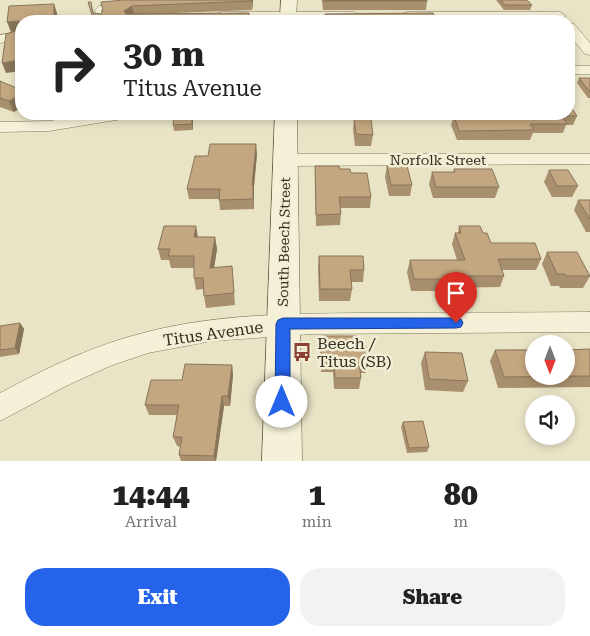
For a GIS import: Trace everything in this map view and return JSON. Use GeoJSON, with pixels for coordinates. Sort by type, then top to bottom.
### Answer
{"type":"FeatureCollection","features":[{"type":"Feature","properties":{"kind":"street"},"geometry":{"type":"LineString","coordinates":[[549,6],[558,15]]}},
{"type":"Feature","properties":{"kind":"street"},"geometry":{"type":"LineString","coordinates":[[232,15],[288,12],[346,15]]}},
{"type":"Feature","properties":{"kind":"street"},"geometry":{"type":"LineString","coordinates":[[575,34],[590,51]]}},
{"type":"Feature","properties":{"kind":"street"},"geometry":{"type":"LineString","coordinates":[[0,39],[15,37]]}},
{"type":"Feature","properties":{"kind":"street"},"geometry":{"type":"LineString","coordinates":[[575,70],[590,70]]}},
{"type":"Feature","properties":{"kind":"street"},"geometry":{"type":"LineString","coordinates":[[0,127],[49,126],[86,120]]}},
{"type":"Feature","properties":{"kind":"street","name":"South Beech Street"},"geometry":{"type":"LineString","coordinates":[[282,461],[286,120]]}},
{"type":"Feature","properties":{"kind":"street","name":"Norfolk Street"},"geometry":{"type":"LineString","coordinates":[[285,160],[590,159]]}},
{"type":"Feature","properties":{"kind":"street","name":"Titus Avenue"},"geometry":{"type":"LineString","coordinates":[[0,408],[41,385],[116,352],[155,341],[209,332],[283,324],[590,322]]}},
{"type":"Feature","properties":{"kind":"lane"},"geometry":{"type":"LineString","coordinates":[[99,15],[98,10],[101,7],[120,6]]}},
{"type":"Feature","properties":{"kind":"building"},"geometry":{"type":"Polygon","coordinates":[[[124,0],[252,0],[132,6],[124,11],[126,14],[249,13],[249,15],[92,15],[88,2],[91,2],[93,13],[101,14],[103,11],[101,2],[124,0]]]}},
{"type":"Feature","properties":{"kind":"building"},"geometry":{"type":"Polygon","coordinates":[[[427,0],[427,1],[323,1],[427,0]]]}},
{"type":"Feature","properties":{"kind":"building"},"geometry":{"type":"Polygon","coordinates":[[[501,0],[527,0],[532,5],[505,5],[501,0]]]}},
{"type":"Feature","properties":{"kind":"building"},"geometry":{"type":"Polygon","coordinates":[[[54,4],[54,15],[15,15],[15,21],[7,22],[9,6],[54,4]]]}},
{"type":"Feature","properties":{"kind":"building"},"geometry":{"type":"Polygon","coordinates":[[[433,13],[434,15],[325,14],[433,13]]]}},
{"type":"Feature","properties":{"kind":"building"},"geometry":{"type":"Polygon","coordinates":[[[15,31],[15,61],[2,63],[6,34],[15,31]]]}},
{"type":"Feature","properties":{"kind":"building"},"geometry":{"type":"Polygon","coordinates":[[[579,78],[590,78],[590,92],[579,78]]]}},
{"type":"Feature","properties":{"kind":"building"},"geometry":{"type":"Polygon","coordinates":[[[0,81],[15,87],[15,98],[9,101],[0,98],[0,81]]]}},
{"type":"Feature","properties":{"kind":"building"},"geometry":{"type":"Polygon","coordinates":[[[173,120],[192,120],[192,124],[173,125],[173,120]]]}},
{"type":"Feature","properties":{"kind":"building"},"geometry":{"type":"Polygon","coordinates":[[[354,120],[371,120],[373,135],[356,134],[354,120]]]}},
{"type":"Feature","properties":{"kind":"building"},"geometry":{"type":"Polygon","coordinates":[[[455,120],[564,120],[567,124],[530,124],[534,130],[459,131],[455,120]]]}},
{"type":"Feature","properties":{"kind":"building"},"geometry":{"type":"Polygon","coordinates":[[[210,144],[256,144],[252,185],[253,199],[219,200],[220,189],[187,189],[195,156],[208,156],[210,144]]]}},
{"type":"Feature","properties":{"kind":"building"},"geometry":{"type":"Polygon","coordinates":[[[315,166],[339,166],[340,169],[350,169],[351,173],[367,173],[371,197],[339,197],[341,214],[316,215],[315,166]]]}},
{"type":"Feature","properties":{"kind":"building"},"geometry":{"type":"Polygon","coordinates":[[[387,166],[407,166],[412,185],[391,185],[387,166]]]}},
{"type":"Feature","properties":{"kind":"building"},"geometry":{"type":"Polygon","coordinates":[[[454,169],[492,169],[499,187],[436,187],[432,172],[455,172],[454,169]]]}},
{"type":"Feature","properties":{"kind":"building"},"geometry":{"type":"Polygon","coordinates":[[[549,170],[568,170],[578,186],[557,186],[549,170]]]}},
{"type":"Feature","properties":{"kind":"building"},"geometry":{"type":"Polygon","coordinates":[[[578,200],[590,200],[590,219],[578,200]]]}},
{"type":"Feature","properties":{"kind":"building"},"geometry":{"type":"Polygon","coordinates":[[[164,226],[196,226],[194,237],[215,237],[210,268],[232,266],[234,293],[204,296],[203,278],[194,278],[194,256],[168,256],[170,249],[158,249],[164,226]]]}},
{"type":"Feature","properties":{"kind":"building"},"geometry":{"type":"Polygon","coordinates":[[[459,226],[480,226],[483,233],[487,233],[491,243],[535,243],[541,259],[498,259],[504,276],[448,276],[449,279],[414,279],[410,260],[465,260],[455,233],[461,233],[459,226]]]}},
{"type":"Feature","properties":{"kind":"building"},"geometry":{"type":"Polygon","coordinates":[[[547,252],[577,252],[590,276],[557,274],[547,252]]]}},
{"type":"Feature","properties":{"kind":"building"},"geometry":{"type":"Polygon","coordinates":[[[319,256],[363,256],[364,270],[350,270],[352,289],[320,289],[319,256]]]}},
{"type":"Feature","properties":{"kind":"building"},"geometry":{"type":"Polygon","coordinates":[[[20,323],[15,348],[0,350],[0,326],[20,323]]]}},
{"type":"Feature","properties":{"kind":"building"},"geometry":{"type":"Polygon","coordinates":[[[321,336],[357,336],[358,347],[367,347],[368,362],[359,362],[361,378],[335,378],[334,361],[322,361],[321,336]]]}},
{"type":"Feature","properties":{"kind":"building"},"geometry":{"type":"Polygon","coordinates":[[[590,349],[590,376],[575,376],[575,350],[590,349]]]}},
{"type":"Feature","properties":{"kind":"building"},"geometry":{"type":"Polygon","coordinates":[[[495,350],[525,350],[525,377],[504,377],[495,350]]]}},
{"type":"Feature","properties":{"kind":"building"},"geometry":{"type":"Polygon","coordinates":[[[425,352],[462,353],[468,381],[429,379],[425,352]]]}},
{"type":"Feature","properties":{"kind":"building"},"geometry":{"type":"Polygon","coordinates":[[[185,364],[232,365],[228,396],[222,396],[214,456],[179,455],[182,437],[173,437],[179,405],[145,405],[151,380],[182,380],[185,364]]]}},
{"type":"Feature","properties":{"kind":"building"},"geometry":{"type":"Polygon","coordinates":[[[423,421],[429,447],[409,448],[403,422],[423,421]]]}},
{"type":"Feature","properties":{"kind":"place","name":"Beech / Titus (SB)"},"geometry":{"type":"Point","coordinates":[302,352]}},
{"type":"Feature","properties":{"kind":"route"},"geometry":{"type":"LineString","coordinates":[[282,402],[283,324],[456,323]]}}]}
